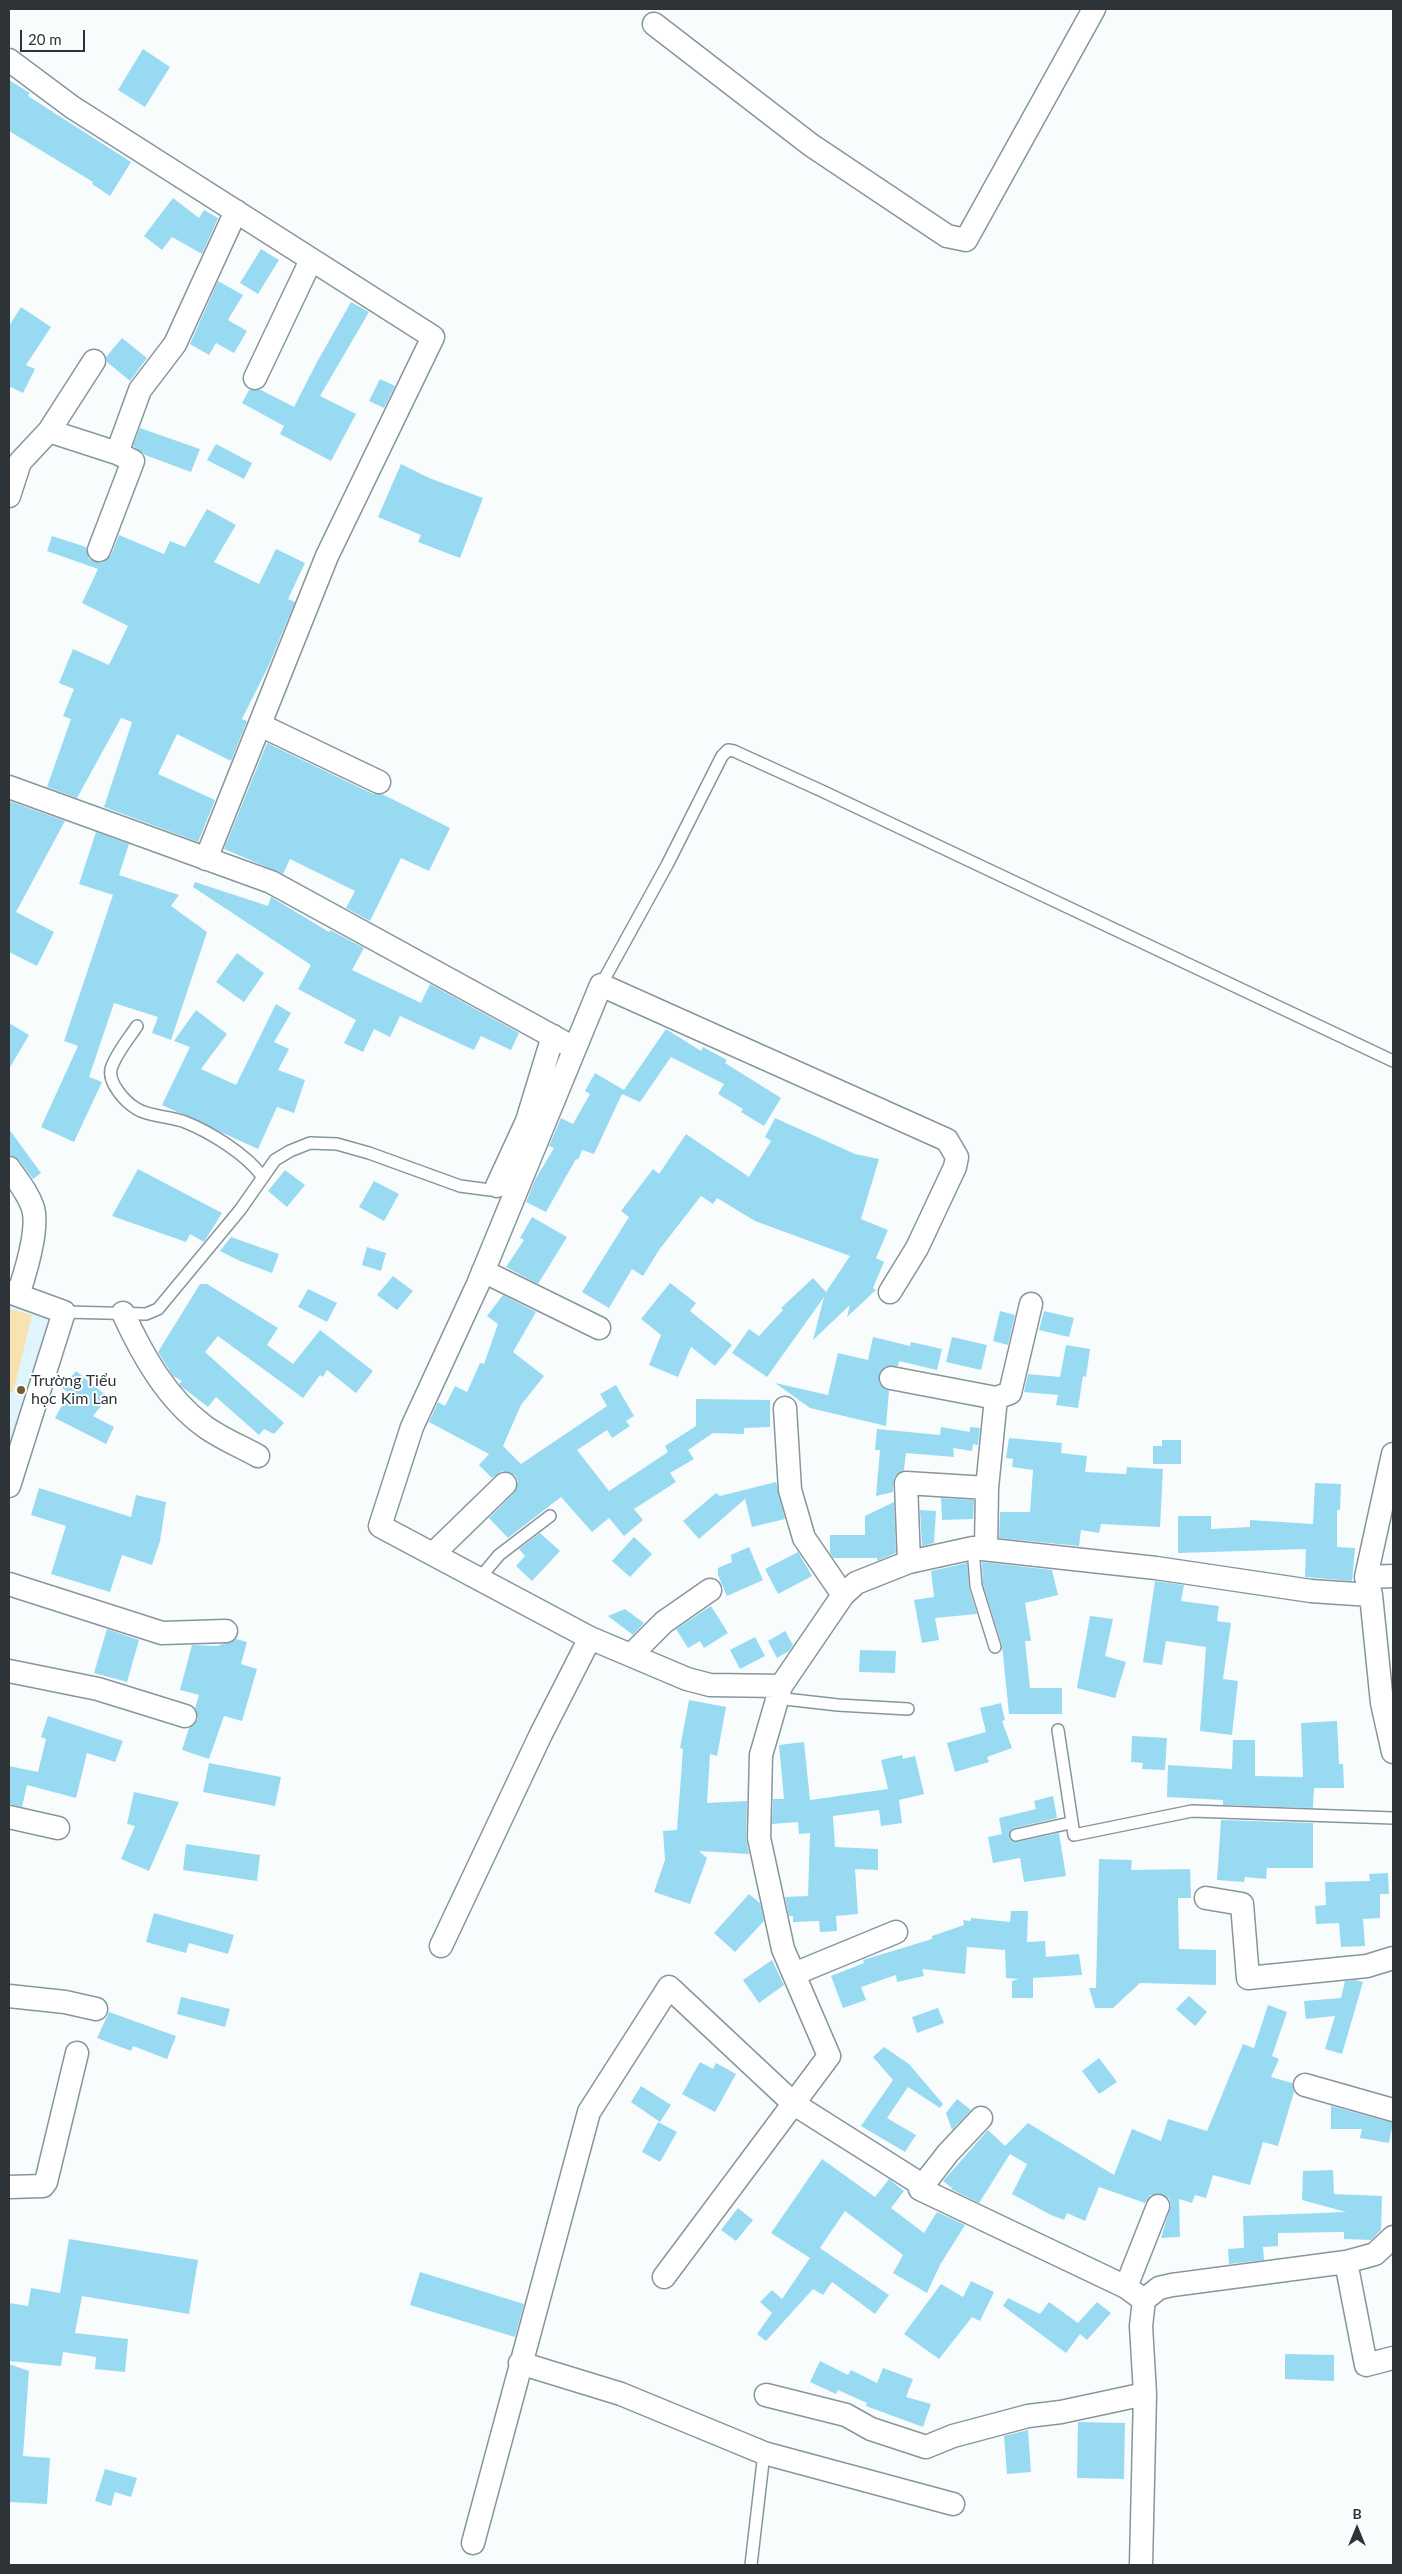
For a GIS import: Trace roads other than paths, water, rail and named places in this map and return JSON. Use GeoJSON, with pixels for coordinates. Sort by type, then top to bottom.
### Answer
{"type":"FeatureCollection","features":[{"type":"Feature","properties":{"kind":"street"},"geometry":{"type":"LineString","coordinates":[[654,24],[811,145],[947,236],[966,240],[1094,9]]}},
{"type":"Feature","properties":{"kind":"street"},"geometry":{"type":"LineString","coordinates":[[9,60],[72,108],[433,337],[327,556],[206,859]]}},
{"type":"Feature","properties":{"kind":"street"},"geometry":{"type":"LineString","coordinates":[[117,452],[140,390],[175,344],[236,211]]}},
{"type":"Feature","properties":{"kind":"street"},"geometry":{"type":"LineString","coordinates":[[255,378],[312,260]]}},
{"type":"Feature","properties":{"kind":"street"},"geometry":{"type":"LineString","coordinates":[[9,496],[20,462],[49,431],[94,361]]}},
{"type":"Feature","properties":{"kind":"street"},"geometry":{"type":"LineString","coordinates":[[49,431],[117,452],[133,461],[99,550]]}},
{"type":"Feature","properties":{"kind":"street"},"geometry":{"type":"LineString","coordinates":[[260,725],[379,782]]}},
{"type":"Feature","properties":{"kind":"street"},"geometry":{"type":"LineString","coordinates":[[9,787],[271,882],[574,1048]]}},
{"type":"Feature","properties":{"kind":"street"},"geometry":{"type":"LineString","coordinates":[[504,1194],[574,1048],[601,985],[947,1140],[957,1157],[955,1167],[917,1248],[890,1292]]}},
{"type":"Feature","properties":{"kind":"street"},"geometry":{"type":"LineString","coordinates":[[553,1036],[504,1194],[483,1271],[412,1427],[380,1526],[590,1638],[687,1679],[710,1685],[778,1692]]}},
{"type":"Feature","properties":{"kind":"street"},"geometry":{"type":"LineString","coordinates":[[9,1168],[26,1192],[33,1209],[26,1273],[13,1294],[64,1312],[9,1486]]}},
{"type":"Feature","properties":{"kind":"street"},"geometry":{"type":"LineString","coordinates":[[483,1271],[599,1328]]}},
{"type":"Feature","properties":{"kind":"street"},"geometry":{"type":"LineString","coordinates":[[891,1378],[996,1398],[1010,1393],[1031,1304]]}},
{"type":"Feature","properties":{"kind":"street"},"geometry":{"type":"LineString","coordinates":[[123,1313],[149,1362],[179,1403],[204,1426],[258,1456]]}},
{"type":"Feature","properties":{"kind":"street"},"geometry":{"type":"LineString","coordinates":[[979,1548],[996,1398]]}},
{"type":"Feature","properties":{"kind":"street"},"geometry":{"type":"LineString","coordinates":[[786,1408],[790,1490],[804,1538],[843,1595]]}},
{"type":"Feature","properties":{"kind":"street"},"geometry":{"type":"LineString","coordinates":[[1393,1454],[1368,1586],[1382,1703],[1393,1752]]}},
{"type":"Feature","properties":{"kind":"street"},"geometry":{"type":"LineString","coordinates":[[909,1562],[906,1483],[987,1488]]}},
{"type":"Feature","properties":{"kind":"street"},"geometry":{"type":"LineString","coordinates":[[433,1554],[505,1484]]}},
{"type":"Feature","properties":{"kind":"street"},"geometry":{"type":"LineString","coordinates":[[664,2277],[828,2056],[783,1949],[759,1838],[761,1755],[778,1692],[843,1595],[856,1584],[909,1562],[979,1548],[1156,1568],[1311,1591],[1368,1586],[1393,1576]]}},
{"type":"Feature","properties":{"kind":"street"},"geometry":{"type":"LineString","coordinates":[[9,1584],[162,1633],[226,1631]]}},
{"type":"Feature","properties":{"kind":"street"},"geometry":{"type":"LineString","coordinates":[[631,1655],[664,1622],[710,1590]]}},
{"type":"Feature","properties":{"kind":"street"},"geometry":{"type":"LineString","coordinates":[[441,1946],[541,1734],[590,1638]]}},
{"type":"Feature","properties":{"kind":"street"},"geometry":{"type":"LineString","coordinates":[[9,1671],[98,1689],[185,1716]]}},
{"type":"Feature","properties":{"kind":"street"},"geometry":{"type":"LineString","coordinates":[[9,1817],[58,1828]]}},
{"type":"Feature","properties":{"kind":"street"},"geometry":{"type":"LineString","coordinates":[[1206,1898],[1242,1904],[1248,1978],[1367,1966],[1393,1958]]}},
{"type":"Feature","properties":{"kind":"street"},"geometry":{"type":"LineString","coordinates":[[794,1974],[896,1932]]}},
{"type":"Feature","properties":{"kind":"street"},"geometry":{"type":"LineString","coordinates":[[472,2543],[589,2112],[669,1987],[794,2104],[919,2183],[920,2189]]}},
{"type":"Feature","properties":{"kind":"street"},"geometry":{"type":"LineString","coordinates":[[9,1996],[65,2002],[96,2009]]}},
{"type":"Feature","properties":{"kind":"street"},"geometry":{"type":"LineString","coordinates":[[9,2187],[43,2186],[46,2182],[77,2053]]}},
{"type":"Feature","properties":{"kind":"street"},"geometry":{"type":"LineString","coordinates":[[1305,2085],[1393,2110]]}},
{"type":"Feature","properties":{"kind":"street"},"geometry":{"type":"LineString","coordinates":[[920,2189],[948,2153],[982,2118]]}},
{"type":"Feature","properties":{"kind":"street"},"geometry":{"type":"LineString","coordinates":[[920,2189],[1135,2293],[1172,2285],[1346,2262],[1375,2254],[1393,2236]]}},
{"type":"Feature","properties":{"kind":"street"},"geometry":{"type":"LineString","coordinates":[[1141,2565],[1145,2394],[1141,2326],[1135,2293],[1158,2206]]}},
{"type":"Feature","properties":{"kind":"street"},"geometry":{"type":"LineString","coordinates":[[1346,2262],[1366,2365],[1393,2358]]}},
{"type":"Feature","properties":{"kind":"street"},"geometry":{"type":"LineString","coordinates":[[520,2363],[621,2394],[764,2453],[953,2504]]}},
{"type":"Feature","properties":{"kind":"street"},"geometry":{"type":"LineString","coordinates":[[766,2395],[846,2415],[871,2428],[926,2447],[953,2436],[1028,2416],[1061,2412],[1145,2394]]}},
{"type":"Feature","properties":{"kind":"lane"},"geometry":{"type":"LineString","coordinates":[[601,985],[667,866],[722,756],[728,750],[822,791],[1393,1061]]}},
{"type":"Feature","properties":{"kind":"lane"},"geometry":{"type":"LineString","coordinates":[[136,1026],[111,1068],[111,1078],[120,1094],[137,1109],[184,1121],[224,1144],[252,1163],[262,1176]]}},
{"type":"Feature","properties":{"kind":"lane"},"geometry":{"type":"LineString","coordinates":[[64,1312],[146,1314],[158,1309],[240,1210],[275,1160],[290,1151],[310,1143],[336,1144],[370,1153],[460,1186],[504,1194]]}},
{"type":"Feature","properties":{"kind":"lane"},"geometry":{"type":"LineString","coordinates":[[479,1579],[499,1555],[550,1516]]}},
{"type":"Feature","properties":{"kind":"lane"},"geometry":{"type":"LineString","coordinates":[[979,1548],[976,1586],[995,1647]]}},
{"type":"Feature","properties":{"kind":"lane"},"geometry":{"type":"LineString","coordinates":[[778,1692],[838,1706],[908,1709]]}},
{"type":"Feature","properties":{"kind":"lane"},"geometry":{"type":"LineString","coordinates":[[1058,1730],[1070,1823],[1074,1835],[1192,1810],[1393,1818]]}},
{"type":"Feature","properties":{"kind":"lane"},"geometry":{"type":"LineString","coordinates":[[1016,1835],[1070,1823]]}},
{"type":"Feature","properties":{"kind":"lane"},"geometry":{"type":"LineString","coordinates":[[751,2565],[764,2453]]}},
{"type":"Feature","properties":{"kind":"place","name":"Trường Tiểu học Kim Lan"},"geometry":{"type":"Point","coordinates":[21,1390]}}]}
